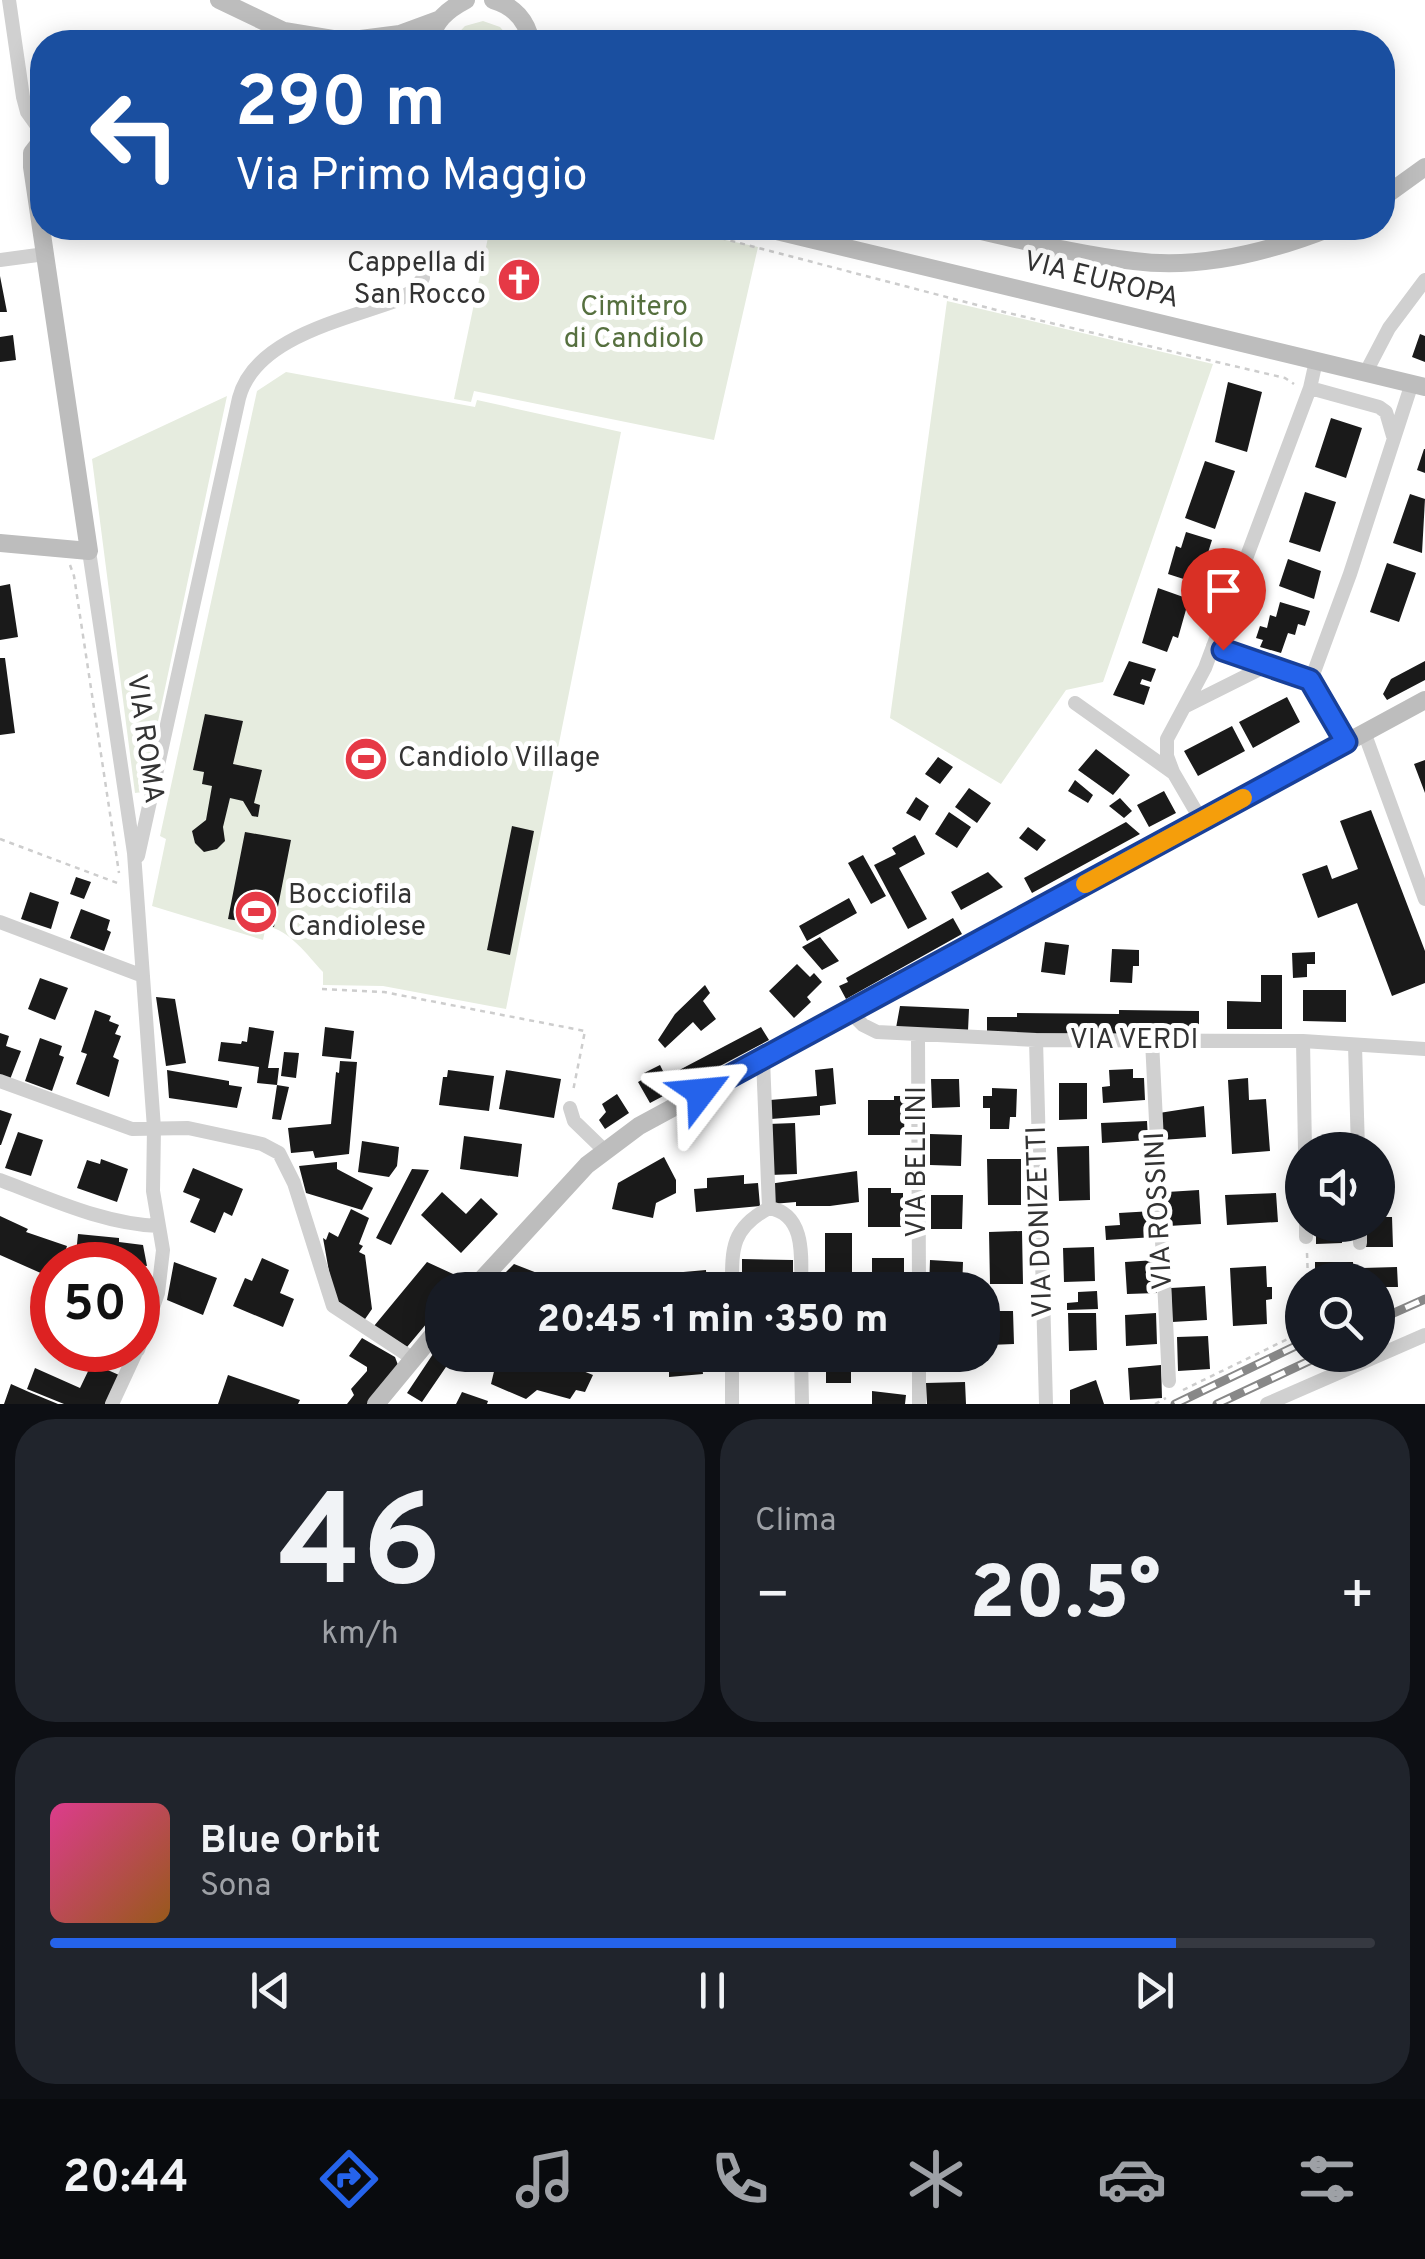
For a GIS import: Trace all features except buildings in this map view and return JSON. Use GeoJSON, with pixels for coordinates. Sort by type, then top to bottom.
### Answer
{"type":"FeatureCollection","features":[{"type":"Feature","properties":{"kind":"main road"},"geometry":{"type":"LineString","coordinates":[[220,0],[284,30]]}},
{"type":"Feature","properties":{"kind":"main road"},"geometry":{"type":"LineString","coordinates":[[411,30],[438,20],[466,0]]}},
{"type":"Feature","properties":{"kind":"main road"},"geometry":{"type":"LineString","coordinates":[[493,0],[514,10],[526,30]]}},
{"type":"Feature","properties":{"kind":"main road"},"geometry":{"type":"LineString","coordinates":[[434,30],[438,20]]}},
{"type":"Feature","properties":{"kind":"main road"},"geometry":{"type":"LineString","coordinates":[[1395,189],[1425,167]]}},
{"type":"Feature","properties":{"kind":"main road","name":"VIA ROMA"},"geometry":{"type":"LineString","coordinates":[[43,240],[88,551]]}},
{"type":"Feature","properties":{"kind":"main road","name":"VIA EUROPA"},"geometry":{"type":"LineString","coordinates":[[814,240],[1418,385]]}},
{"type":"Feature","properties":{"kind":"main road"},"geometry":{"type":"LineString","coordinates":[[1027,240],[1137,262],[1232,258],[1298,240]]}},
{"type":"Feature","properties":{"kind":"main road"},"geometry":{"type":"LineString","coordinates":[[0,543],[88,551]]}},
{"type":"Feature","properties":{"kind":"main road"},"geometry":{"type":"LineString","coordinates":[[489,1272],[587,1165],[639,1126],[1425,700]]}},
{"type":"Feature","properties":{"kind":"main road"},"geometry":{"type":"LineString","coordinates":[[376,1404],[425,1343]]}},
{"type":"Feature","properties":{"kind":"street"},"geometry":{"type":"LineString","coordinates":[[9,0],[23,97],[30,117]]}},
{"type":"Feature","properties":{"kind":"street"},"geometry":{"type":"LineString","coordinates":[[0,260],[45,254]]}},
{"type":"Feature","properties":{"kind":"street"},"geometry":{"type":"LineString","coordinates":[[135,872],[239,398],[248,374],[272,349],[398,300],[414,290],[423,278]]}},
{"type":"Feature","properties":{"kind":"street"},"geometry":{"type":"LineString","coordinates":[[1366,372],[1388,328],[1425,280]]}},
{"type":"Feature","properties":{"kind":"street"},"geometry":{"type":"LineString","coordinates":[[1201,820],[1173,772],[1167,756],[1167,738],[1214,646],[1316,361]]}},
{"type":"Feature","properties":{"kind":"street"},"geometry":{"type":"LineString","coordinates":[[1310,680],[1418,385]]}},
{"type":"Feature","properties":{"kind":"street"},"geometry":{"type":"LineString","coordinates":[[1302,392],[1378,407],[1386,412],[1394,442]]}},
{"type":"Feature","properties":{"kind":"street","name":"VIA ROMA"},"geometry":{"type":"LineString","coordinates":[[88,551],[135,872],[154,1128],[153,1191],[163,1250],[160,1276]]}},
{"type":"Feature","properties":{"kind":"street"},"geometry":{"type":"LineString","coordinates":[[1214,646],[1310,680],[1346,742]]}},
{"type":"Feature","properties":{"kind":"street"},"geometry":{"type":"LineString","coordinates":[[1183,707],[1266,666]]}},
{"type":"Feature","properties":{"kind":"street"},"geometry":{"type":"LineString","coordinates":[[1075,703],[1173,772]]}},
{"type":"Feature","properties":{"kind":"street"},"geometry":{"type":"LineString","coordinates":[[1364,732],[1425,898]]}},
{"type":"Feature","properties":{"kind":"street"},"geometry":{"type":"LineString","coordinates":[[0,922],[143,976]]}},
{"type":"Feature","properties":{"kind":"street","name":"VIA VERDI"},"geometry":{"type":"LineString","coordinates":[[850,1012],[877,1032],[918,1035],[1036,1040],[1303,1041],[1425,1049]]}},
{"type":"Feature","properties":{"kind":"street","name":"VIA BELLINI"},"geometry":{"type":"LineString","coordinates":[[918,1035],[919,1272]]}},
{"type":"Feature","properties":{"kind":"street","name":"VIA DONIZETTI"},"geometry":{"type":"LineString","coordinates":[[1036,1040],[1046,1404]]}},
{"type":"Feature","properties":{"kind":"street","name":"VIA ROSSINI"},"geometry":{"type":"LineString","coordinates":[[1152,1041],[1175,1386]]}},
{"type":"Feature","properties":{"kind":"street"},"geometry":{"type":"LineString","coordinates":[[1303,1041],[1305,1132]]}},
{"type":"Feature","properties":{"kind":"street"},"geometry":{"type":"LineString","coordinates":[[1355,1045],[1357,1132]]}},
{"type":"Feature","properties":{"kind":"street"},"geometry":{"type":"LineString","coordinates":[[763,1059],[769,1208]]}},
{"type":"Feature","properties":{"kind":"street"},"geometry":{"type":"LineString","coordinates":[[0,1081],[132,1129],[188,1128],[240,1138],[280,1153],[294,1182],[332,1306],[412,1358]]}},
{"type":"Feature","properties":{"kind":"street"},"geometry":{"type":"LineString","coordinates":[[570,1108],[574,1121],[604,1150]]}},
{"type":"Feature","properties":{"kind":"street"},"geometry":{"type":"LineString","coordinates":[[0,1180],[98,1216],[134,1225],[159,1226]]}},
{"type":"Feature","properties":{"kind":"street"},"geometry":{"type":"LineString","coordinates":[[733,1272],[734,1241],[754,1216],[769,1208],[780,1210],[794,1223],[801,1245],[801,1272]]}},
{"type":"Feature","properties":{"kind":"street"},"geometry":{"type":"LineString","coordinates":[[1267,1404],[1425,1335]]}},
{"type":"Feature","properties":{"kind":"street","name":"VIA ROMA"},"geometry":{"type":"LineString","coordinates":[[112,1404],[127,1372]]}},
{"type":"Feature","properties":{"kind":"street"},"geometry":{"type":"LineString","coordinates":[[732,1372],[732,1404]]}},
{"type":"Feature","properties":{"kind":"street"},"geometry":{"type":"LineString","coordinates":[[801,1372],[802,1404]]}},
{"type":"Feature","properties":{"kind":"street"},"geometry":{"type":"LineString","coordinates":[[919,1372],[920,1404]]}},
{"type":"Feature","properties":{"kind":"path"},"geometry":{"type":"LineString","coordinates":[[728,240],[1285,378],[1302,392]]}},
{"type":"Feature","properties":{"kind":"path"},"geometry":{"type":"LineString","coordinates":[[0,840],[120,884],[74,576],[70,566],[61,560]]}},
{"type":"Feature","properties":{"kind":"path"},"geometry":{"type":"LineString","coordinates":[[322,988],[384,992],[585,1031],[570,1108]]}},
{"type":"Feature","properties":{"kind":"path"},"geometry":{"type":"LineString","coordinates":[[1175,1386],[1285,1339]]}},
{"type":"Feature","properties":{"kind":"path"},"geometry":{"type":"LineString","coordinates":[[1155,1404],[1168,1398]]}},
{"type":"Feature","properties":{"kind":"green space"},"geometry":{"type":"Polygon","coordinates":[[[483,21],[503,30],[461,30],[483,21]]]}},
{"type":"Feature","properties":{"kind":"green space","name":"Cimitero di Candiolo"},"geometry":{"type":"Polygon","coordinates":[[[487,240],[726,240],[758,247],[714,440],[474,391],[471,402],[454,399],[487,240]]]}},
{"type":"Feature","properties":{"kind":"green space"},"geometry":{"type":"Polygon","coordinates":[[[947,301],[1213,364],[1103,682],[1066,690],[1001,784],[890,718],[947,301]]]}},
{"type":"Feature","properties":{"kind":"green space","name":"Candiolo Village"},"geometry":{"type":"Polygon","coordinates":[[[286,372],[475,407],[477,400],[621,432],[506,1009],[383,986],[323,985],[323,972],[297,944],[275,928],[266,926],[263,940],[152,906],[166,839],[160,836],[257,391],[286,372]]]}},
{"type":"Feature","properties":{"kind":"green space"},"geometry":{"type":"Polygon","coordinates":[[[227,396],[143,792],[135,793],[92,459],[227,396]]]}},
{"type":"Feature","properties":{"kind":"railway"},"geometry":{"type":"LineString","coordinates":[[1395,1312],[1425,1299]]}},
{"type":"Feature","properties":{"kind":"railway"},"geometry":{"type":"LineString","coordinates":[[1175,1404],[1285,1351]]}},
{"type":"Feature","properties":{"kind":"railway"},"geometry":{"type":"LineString","coordinates":[[1217,1404],[1286,1372]]}},
{"type":"Feature","properties":{"kind":"slow traffic"},"geometry":{"type":"LineString","coordinates":[[1085,884],[1243,798]]}},
{"type":"Feature","properties":{"kind":"place","name":"Cappella di San Rocco"},"geometry":{"type":"Point","coordinates":[519,280]}},
{"type":"Feature","properties":{"kind":"place","name":"Candiolo Village"},"geometry":{"type":"Point","coordinates":[366,759]}},
{"type":"Feature","properties":{"kind":"place","name":"Bocciofila Candiolese"},"geometry":{"type":"Point","coordinates":[256,912]}},
{"type":"Feature","properties":{"kind":"route"},"geometry":{"type":"LineString","coordinates":[[701,1092],[1346,742],[1310,680],[1223,650]]}}]}
